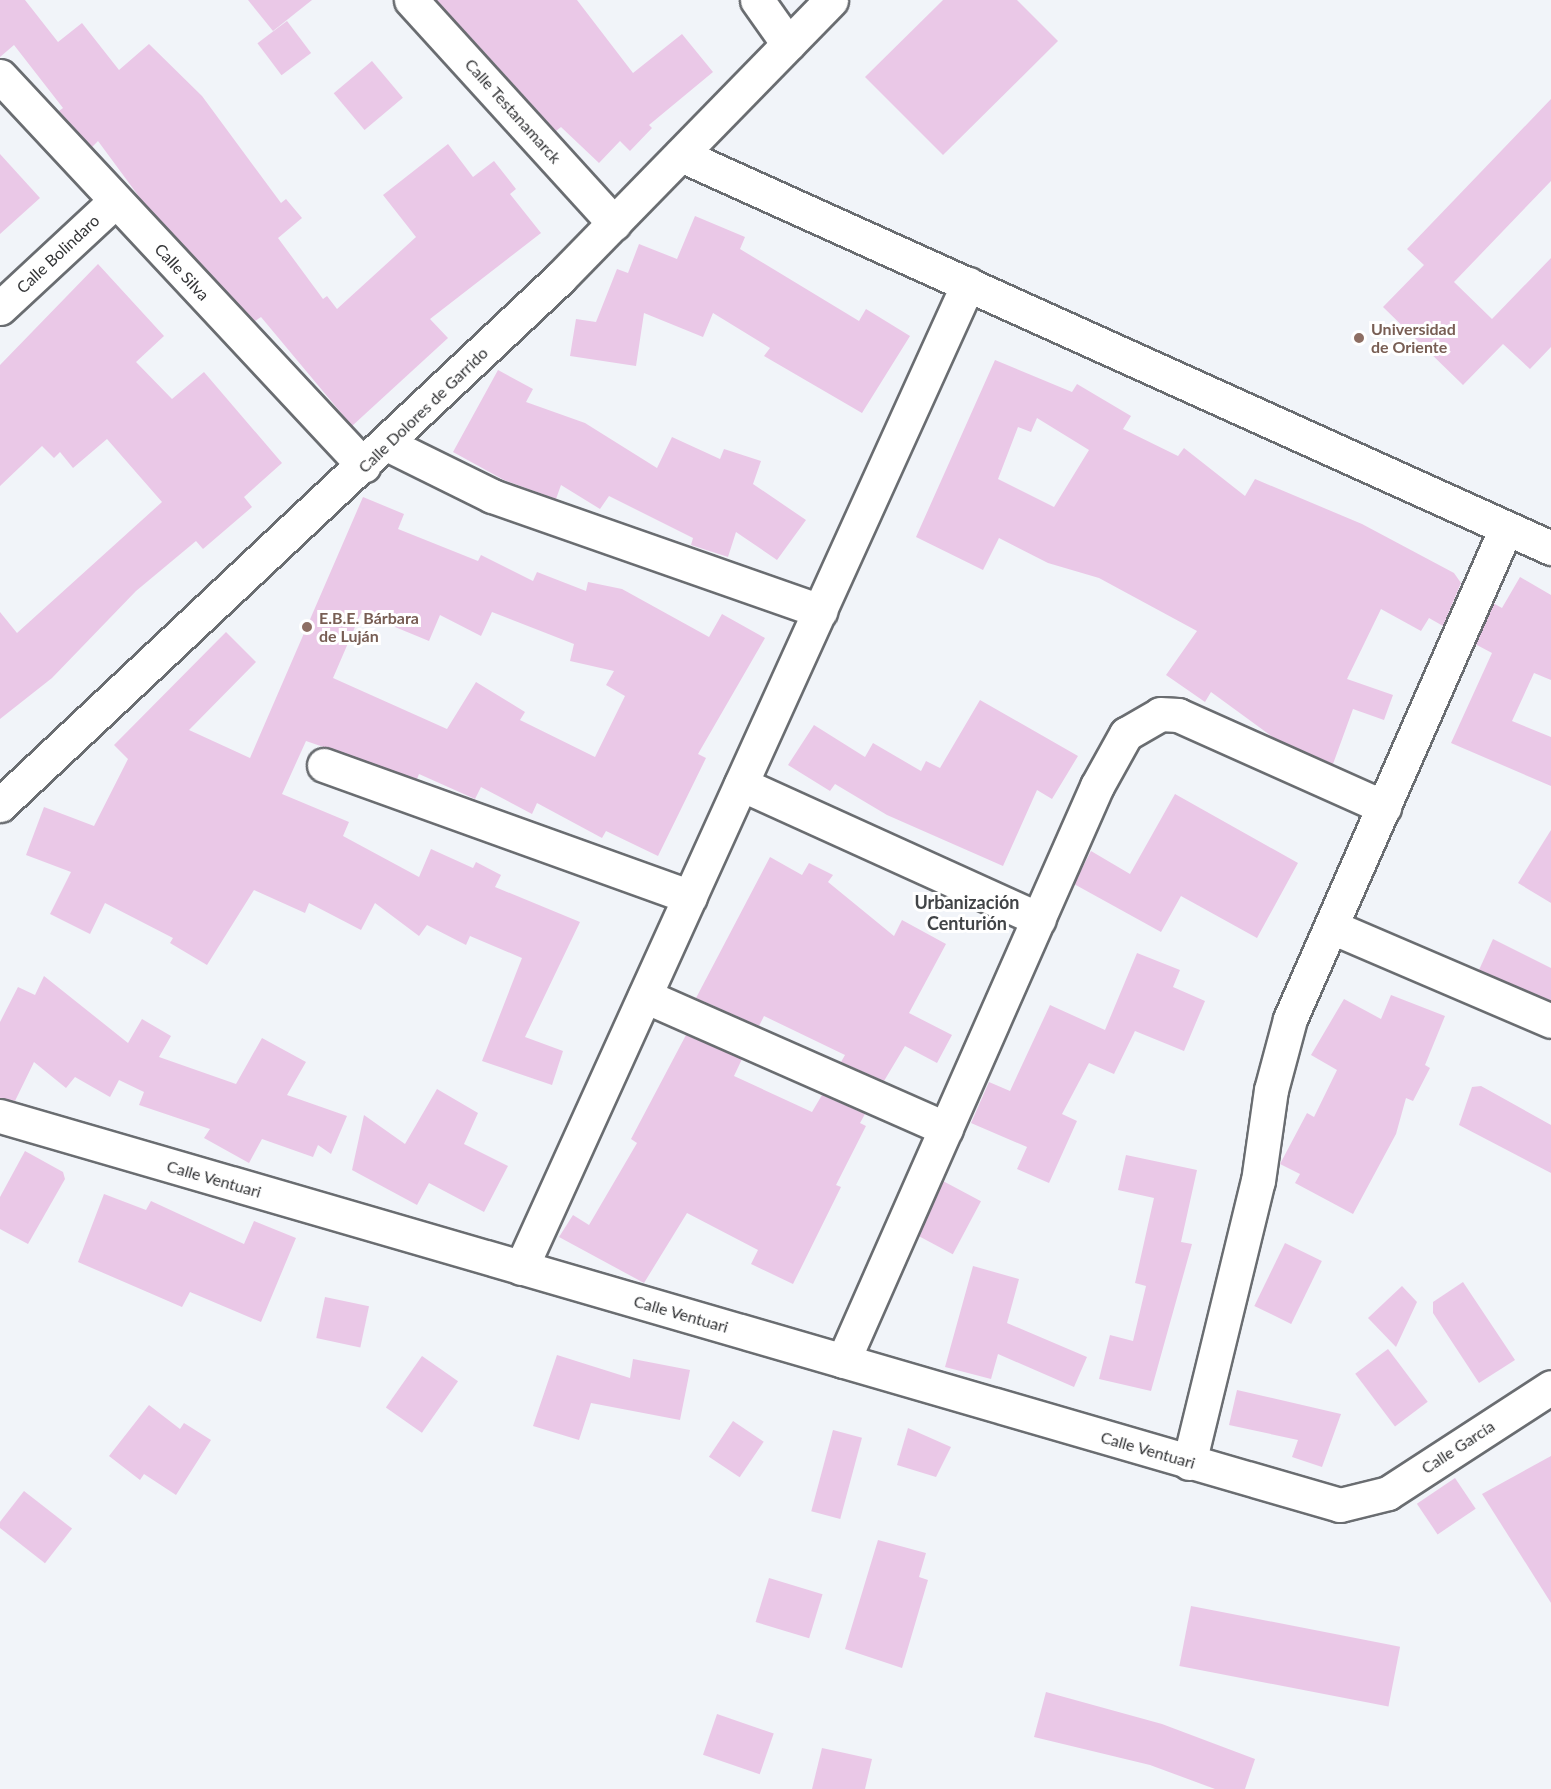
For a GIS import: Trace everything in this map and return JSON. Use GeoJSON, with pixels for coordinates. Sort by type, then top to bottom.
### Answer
{"type":"FeatureCollection","features":[{"type":"Feature","properties":{"kind":"street","name":"Calle Testanamarck"},"geometry":{"type":"LineString","coordinates":[[411,0],[614,223]]}},
{"type":"Feature","properties":{"kind":"street"},"geometry":{"type":"LineString","coordinates":[[757,0],[788,44]]}},
{"type":"Feature","properties":{"kind":"street","name":"Calle Dolores de Garrido"},"geometry":{"type":"LineString","coordinates":[[0,805],[387,444],[614,223],[831,0]]}},
{"type":"Feature","properties":{"kind":"street","name":"Calle Silva"},"geometry":{"type":"LineString","coordinates":[[0,76],[364,466]]}},
{"type":"Feature","properties":{"kind":"street"},"geometry":{"type":"LineString","coordinates":[[681,155],[1551,548]]}},
{"type":"Feature","properties":{"kind":"street","name":"Calle Bolindaro"},"geometry":{"type":"LineString","coordinates":[[0,308],[115,201]]}},
{"type":"Feature","properties":{"kind":"street"},"geometry":{"type":"LineString","coordinates":[[521,1268],[968,284]]}},
{"type":"Feature","properties":{"kind":"street"},"geometry":{"type":"LineString","coordinates":[[387,444],[492,496],[820,611]]}},
{"type":"Feature","properties":{"kind":"street"},"geometry":{"type":"LineString","coordinates":[[1189,1462],[1258,1181],[1271,1090],[1290,1019],[1506,528]]}},
{"type":"Feature","properties":{"kind":"street"},"geometry":{"type":"LineString","coordinates":[[843,1361],[1114,749],[1142,721],[1160,714],[1178,715],[1384,807]]}},
{"type":"Feature","properties":{"kind":"street"},"geometry":{"type":"LineString","coordinates":[[324,765],[690,897]]}},
{"type":"Feature","properties":{"kind":"street"},"geometry":{"type":"LineString","coordinates":[[741,784],[1039,919]]}},
{"type":"Feature","properties":{"kind":"street"},"geometry":{"type":"LineString","coordinates":[[1332,927],[1551,1022]]}},
{"type":"Feature","properties":{"kind":"street"},"geometry":{"type":"LineString","coordinates":[[645,996],[946,1129]]}},
{"type":"Feature","properties":{"kind":"street","name":"Calle Ventuari"},"geometry":{"type":"LineString","coordinates":[[0,1116],[1340,1505],[1364,1503]]}},
{"type":"Feature","properties":{"kind":"street","name":"Calle García"},"geometry":{"type":"LineString","coordinates":[[1364,1503],[1551,1387]]}},
{"type":"Feature","properties":{"kind":"building"},"geometry":{"type":"Polygon","coordinates":[[[0,0],[25,0],[58,42],[82,23],[119,70],[149,44],[202,96],[281,203],[286,199],[302,218],[278,238],[323,299],[327,296],[337,309],[416,237],[383,195],[448,144],[473,177],[494,161],[516,189],[510,194],[541,233],[430,319],[448,338],[352,426],[261,317],[255,321],[143,202],[98,141],[92,147],[59,111],[63,108],[14,45],[0,57],[0,0]]]}},
{"type":"Feature","properties":{"kind":"building"},"geometry":{"type":"Polygon","coordinates":[[[248,0],[312,0],[273,31],[248,0]]]}},
{"type":"Feature","properties":{"kind":"building"},"geometry":{"type":"Polygon","coordinates":[[[436,0],[577,0],[633,73],[682,34],[713,72],[649,125],[652,128],[630,151],[620,141],[599,163],[561,127],[556,131],[436,0]]]}},
{"type":"Feature","properties":{"kind":"building"},"geometry":{"type":"Polygon","coordinates":[[[943,0],[1017,0],[1058,41],[943,155],[865,77],[943,0]]]}},
{"type":"Feature","properties":{"kind":"building"},"geometry":{"type":"Polygon","coordinates":[[[287,21],[311,53],[282,75],[257,43],[287,21]]]}},
{"type":"Feature","properties":{"kind":"building"},"geometry":{"type":"Polygon","coordinates":[[[372,61],[403,98],[365,130],[334,93],[372,61]]]}},
{"type":"Feature","properties":{"kind":"building"},"geometry":{"type":"Polygon","coordinates":[[[1551,99],[1551,181],[1454,282],[1492,319],[1551,258],[1551,347],[1530,369],[1503,344],[1463,385],[1383,307],[1424,265],[1407,249],[1551,99]]]}},
{"type":"Feature","properties":{"kind":"building"},"geometry":{"type":"Polygon","coordinates":[[[0,154],[40,198],[0,234],[0,154]]]}},
{"type":"Feature","properties":{"kind":"building"},"geometry":{"type":"Polygon","coordinates":[[[695,216],[745,237],[740,249],[859,321],[866,309],[910,336],[862,413],[764,356],[770,348],[713,313],[703,337],[644,313],[636,366],[570,356],[576,319],[596,322],[617,269],[628,273],[639,244],[677,259],[695,216]]]}},
{"type":"Feature","properties":{"kind":"building"},"geometry":{"type":"Polygon","coordinates":[[[98,264],[164,336],[136,362],[172,399],[204,372],[282,463],[244,497],[252,507],[203,549],[196,541],[136,591],[52,678],[0,719],[0,612],[17,633],[162,502],[107,439],[73,468],[60,452],[54,458],[42,446],[0,486],[0,365],[98,264]]]}},
{"type":"Feature","properties":{"kind":"building"},"geometry":{"type":"Polygon","coordinates":[[[995,360],[1072,392],[1077,384],[1131,416],[1123,429],[1178,456],[1184,448],[1245,496],[1255,479],[1362,524],[1454,573],[1461,583],[1443,626],[1429,618],[1421,631],[1381,609],[1347,679],[1393,695],[1384,720],[1353,709],[1333,764],[1274,738],[1211,692],[1205,702],[1166,675],[1197,631],[1099,578],[1048,563],[999,538],[983,570],[916,537],[995,360]],[[1037,418],[1031,432],[1018,427],[998,479],[1054,507],[1089,450],[1037,418]]]}},
{"type":"Feature","properties":{"kind":"building"},"geometry":{"type":"Polygon","coordinates":[[[498,370],[533,389],[526,402],[585,423],[657,468],[672,437],[720,459],[724,449],[761,461],[753,484],[806,520],[777,560],[736,532],[728,557],[691,545],[693,538],[609,496],[600,509],[561,485],[556,499],[504,480],[453,452],[498,370]]]}},
{"type":"Feature","properties":{"kind":"building"},"geometry":{"type":"Polygon","coordinates":[[[363,497],[404,514],[398,529],[478,561],[481,555],[533,581],[537,572],[586,591],[588,582],[622,589],[709,637],[722,614],[765,638],[698,754],[706,758],[658,856],[606,831],[602,838],[537,803],[532,814],[481,787],[475,799],[419,774],[417,779],[306,741],[282,794],[349,822],[343,836],[419,877],[431,849],[473,868],[476,862],[501,875],[495,887],[580,922],[525,1037],[563,1051],[552,1085],[482,1061],[522,958],[470,936],[466,945],[427,925],[419,936],[375,903],[361,930],[309,903],[305,913],[254,890],[207,965],[170,943],[173,938],[105,903],[90,934],[50,914],[71,872],[26,855],[44,807],[94,826],[128,759],[114,745],[226,632],[256,662],[189,730],[250,758],[363,497]],[[492,612],[481,636],[440,615],[429,641],[361,613],[333,678],[447,729],[476,682],[525,712],[520,720],[595,757],[625,696],[606,685],[614,671],[570,661],[574,644],[492,612]]]}},
{"type":"Feature","properties":{"kind":"building"},"geometry":{"type":"Polygon","coordinates":[[[1520,577],[1551,595],[1551,680],[1534,673],[1512,721],[1551,737],[1551,786],[1451,743],[1492,653],[1475,644],[1493,603],[1502,608],[1520,577]]]}},
{"type":"Feature","properties":{"kind":"building"},"geometry":{"type":"Polygon","coordinates":[[[980,700],[1078,756],[1052,799],[1037,790],[1003,866],[887,815],[835,784],[830,791],[788,765],[814,725],[865,757],[873,743],[921,771],[926,761],[940,768],[980,700]]]}},
{"type":"Feature","properties":{"kind":"building"},"geometry":{"type":"Polygon","coordinates":[[[1175,794],[1298,863],[1257,938],[1181,896],[1161,932],[1074,884],[1091,851],[1130,874],[1175,794]]]}},
{"type":"Feature","properties":{"kind":"building"},"geometry":{"type":"Polygon","coordinates":[[[1551,830],[1551,903],[1518,883],[1551,830]]]}},
{"type":"Feature","properties":{"kind":"building"},"geometry":{"type":"Polygon","coordinates":[[[770,857],[802,875],[809,863],[833,875],[828,882],[894,936],[902,920],[946,944],[909,1013],[952,1035],[937,1063],[905,1046],[884,1081],[841,1062],[845,1055],[764,1016],[759,1026],[696,998],[770,857]]]}},
{"type":"Feature","properties":{"kind":"building"},"geometry":{"type":"Polygon","coordinates":[[[1493,939],[1551,968],[1551,1001],[1479,970],[1493,939]]]}},
{"type":"Feature","properties":{"kind":"building"},"geometry":{"type":"Polygon","coordinates":[[[1137,953],[1180,970],[1173,987],[1205,1001],[1184,1051],[1135,1031],[1114,1074],[1089,1063],[1062,1114],[1077,1121],[1049,1183],[1017,1169],[1027,1147],[971,1123],[989,1082],[1010,1091],[1050,1005],[1105,1030],[1137,953]]]}},
{"type":"Feature","properties":{"kind":"building"},"geometry":{"type":"Polygon","coordinates":[[[44,976],[128,1043],[142,1019],[171,1036],[159,1057],[236,1084],[262,1038],[306,1062],[287,1095],[347,1116],[331,1154],[318,1145],[313,1157],[262,1139],[249,1163],[204,1138],[210,1129],[139,1105],[144,1092],[119,1080],[110,1097],[75,1077],[66,1088],[34,1062],[15,1101],[0,1098],[0,1022],[18,987],[35,995],[44,976]]]}},
{"type":"Feature","properties":{"kind":"building"},"geometry":{"type":"Polygon","coordinates":[[[1391,995],[1445,1016],[1425,1065],[1430,1068],[1413,1101],[1406,1098],[1396,1134],[1353,1214],[1295,1183],[1300,1174],[1280,1164],[1307,1113],[1314,1117],[1337,1070],[1311,1055],[1344,999],[1381,1019],[1391,995]]]}},
{"type":"Feature","properties":{"kind":"building"},"geometry":{"type":"Polygon","coordinates":[[[686,1035],[742,1059],[734,1076],[812,1112],[822,1095],[865,1114],[860,1123],[866,1126],[836,1185],[841,1187],[793,1284],[751,1264],[758,1250],[687,1213],[644,1283],[559,1237],[573,1215],[589,1225],[637,1143],[631,1139],[686,1035]]]}},
{"type":"Feature","properties":{"kind":"building"},"geometry":{"type":"Polygon","coordinates":[[[1481,1086],[1551,1125],[1551,1173],[1459,1125],[1472,1087],[1481,1086]]]}},
{"type":"Feature","properties":{"kind":"building"},"geometry":{"type":"Polygon","coordinates":[[[437,1089],[478,1113],[464,1144],[508,1166],[484,1212],[429,1183],[417,1205],[352,1170],[364,1115],[405,1144],[437,1089]]]}},
{"type":"Feature","properties":{"kind":"building"},"geometry":{"type":"Polygon","coordinates":[[[25,1151],[63,1172],[65,1179],[28,1244],[0,1229],[0,1197],[25,1151]]]}},
{"type":"Feature","properties":{"kind":"building"},"geometry":{"type":"Polygon","coordinates":[[[1126,1155],[1197,1170],[1181,1242],[1192,1244],[1151,1391],[1099,1379],[1110,1335],[1133,1341],[1146,1286],[1135,1283],[1154,1198],[1118,1190],[1126,1155]]]}},
{"type":"Feature","properties":{"kind":"building"},"geometry":{"type":"Polygon","coordinates":[[[943,1181],[981,1201],[953,1254],[915,1234],[943,1181]]]}},
{"type":"Feature","properties":{"kind":"building"},"geometry":{"type":"Polygon","coordinates":[[[104,1194],[146,1210],[151,1201],[244,1244],[254,1221],[296,1238],[261,1322],[190,1292],[182,1307],[78,1262],[104,1194]]]}},
{"type":"Feature","properties":{"kind":"building"},"geometry":{"type":"Polygon","coordinates":[[[1285,1243],[1322,1261],[1291,1324],[1254,1306],[1285,1243]]]}},
{"type":"Feature","properties":{"kind":"building"},"geometry":{"type":"Polygon","coordinates":[[[973,1266],[1019,1279],[1007,1323],[1087,1357],[1074,1387],[998,1354],[991,1379],[945,1367],[973,1266]]]}},
{"type":"Feature","properties":{"kind":"building"},"geometry":{"type":"Polygon","coordinates":[[[1463,1282],[1515,1360],[1479,1383],[1433,1313],[1433,1302],[1463,1282]]]}},
{"type":"Feature","properties":{"kind":"building"},"geometry":{"type":"Polygon","coordinates":[[[1402,1286],[1417,1302],[1396,1347],[1368,1318],[1402,1286]]]}},
{"type":"Feature","properties":{"kind":"building"},"geometry":{"type":"Polygon","coordinates":[[[325,1297],[369,1306],[360,1347],[316,1338],[325,1297]]]}},
{"type":"Feature","properties":{"kind":"building"},"geometry":{"type":"Polygon","coordinates":[[[1388,1349],[1428,1402],[1395,1426],[1355,1374],[1388,1349]]]}},
{"type":"Feature","properties":{"kind":"building"},"geometry":{"type":"Polygon","coordinates":[[[557,1355],[630,1378],[633,1359],[690,1370],[680,1420],[591,1403],[579,1440],[533,1426],[557,1355]]]}},
{"type":"Feature","properties":{"kind":"building"},"geometry":{"type":"Polygon","coordinates":[[[422,1356],[458,1381],[422,1433],[386,1408],[422,1356]]]}},
{"type":"Feature","properties":{"kind":"building"},"geometry":{"type":"Polygon","coordinates":[[[1237,1390],[1341,1414],[1322,1467],[1292,1457],[1298,1440],[1229,1425],[1237,1390]]]}},
{"type":"Feature","properties":{"kind":"building"},"geometry":{"type":"Polygon","coordinates":[[[149,1405],[180,1429],[184,1423],[211,1440],[176,1495],[144,1474],[140,1480],[109,1456],[149,1405]]]}},
{"type":"Feature","properties":{"kind":"building"},"geometry":{"type":"Polygon","coordinates":[[[733,1421],[764,1442],[740,1477],[709,1457],[733,1421]]]}},
{"type":"Feature","properties":{"kind":"building"},"geometry":{"type":"Polygon","coordinates":[[[908,1428],[951,1447],[936,1477],[897,1465],[908,1428]]]}},
{"type":"Feature","properties":{"kind":"building"},"geometry":{"type":"Polygon","coordinates":[[[833,1430],[862,1438],[840,1519],[811,1511],[833,1430]]]}},
{"type":"Feature","properties":{"kind":"building"},"geometry":{"type":"Polygon","coordinates":[[[1551,1456],[1551,1603],[1482,1494],[1551,1456]]]}},
{"type":"Feature","properties":{"kind":"building"},"geometry":{"type":"Polygon","coordinates":[[[1455,1478],[1476,1509],[1438,1534],[1417,1504],[1455,1478]]]}},
{"type":"Feature","properties":{"kind":"building"},"geometry":{"type":"Polygon","coordinates":[[[24,1491],[72,1529],[45,1563],[0,1528],[0,1522],[24,1491]]]}},
{"type":"Feature","properties":{"kind":"building"},"geometry":{"type":"Polygon","coordinates":[[[878,1540],[926,1553],[919,1577],[928,1580],[902,1668],[845,1649],[878,1540]]]}},
{"type":"Feature","properties":{"kind":"building"},"geometry":{"type":"Polygon","coordinates":[[[769,1578],[823,1594],[809,1638],[756,1622],[769,1578]]]}},
{"type":"Feature","properties":{"kind":"building"},"geometry":{"type":"Polygon","coordinates":[[[1191,1606],[1400,1647],[1388,1707],[1179,1666],[1191,1606]]]}},
{"type":"Feature","properties":{"kind":"building"},"geometry":{"type":"Polygon","coordinates":[[[1046,1692],[1162,1724],[1255,1759],[1245,1789],[1215,1789],[1150,1765],[1034,1737],[1046,1692]]]}},
{"type":"Feature","properties":{"kind":"building"},"geometry":{"type":"Polygon","coordinates":[[[717,1714],[774,1734],[760,1774],[703,1755],[717,1714]]]}},
{"type":"Feature","properties":{"kind":"building"},"geometry":{"type":"Polygon","coordinates":[[[822,1748],[872,1759],[865,1789],[812,1789],[822,1748]]]}},
{"type":"Feature","properties":{"kind":"place","name":"Universidad de Oriente"},"geometry":{"type":"Point","coordinates":[1359,338]}},
{"type":"Feature","properties":{"kind":"place","name":"E.B.E. Bárbara de Luján"},"geometry":{"type":"Point","coordinates":[307,627]}},
{"type":"Feature","properties":{"kind":"district","name":"Urbanización Centurión"},"geometry":{"type":"Point","coordinates":[967,913]}}]}
